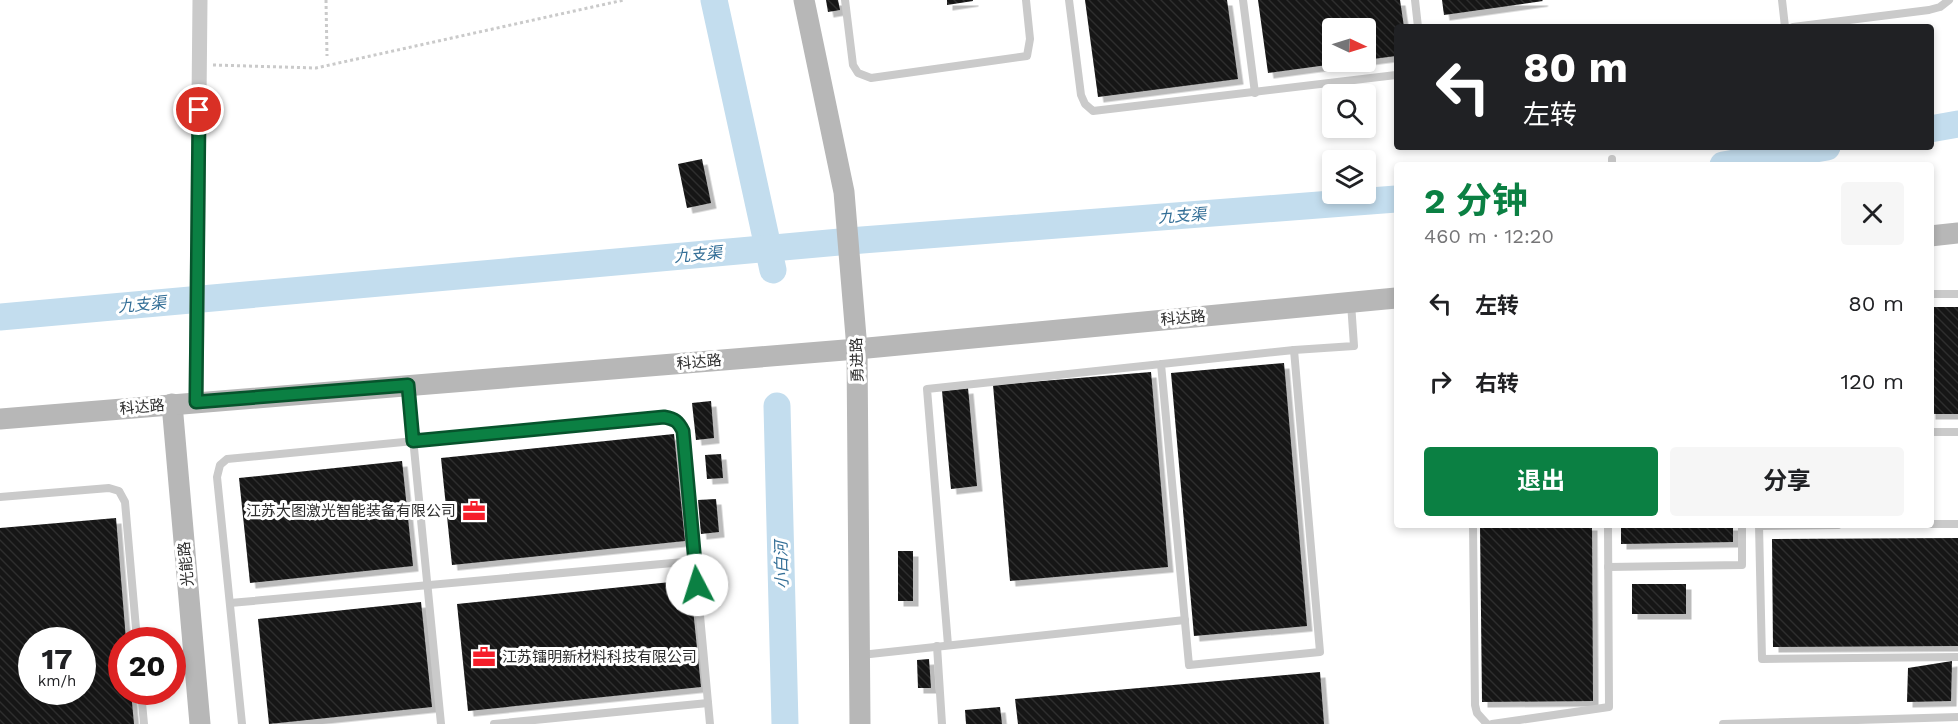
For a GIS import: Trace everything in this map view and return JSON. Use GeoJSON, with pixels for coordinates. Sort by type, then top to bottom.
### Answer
{"type":"FeatureCollection","features":[{"type":"Feature","properties":{"kind":"street"},"geometry":{"type":"LineString","coordinates":[[196,402],[200,0]]}},
{"type":"Feature","properties":{"kind":"street","name":"勇进路"},"geometry":{"type":"LineString","coordinates":[[804,0],[844,192],[853,294],[857,349],[860,724]]}},
{"type":"Feature","properties":{"kind":"street"},"geometry":{"type":"LineString","coordinates":[[1934,236],[1958,233]]}},
{"type":"Feature","properties":{"kind":"street","name":"科达路"},"geometry":{"type":"LineString","coordinates":[[0,419],[857,349],[1394,298]]}},
{"type":"Feature","properties":{"kind":"street","name":"光能路"},"geometry":{"type":"LineString","coordinates":[[172,404],[200,724]]}},
{"type":"Feature","properties":{"kind":"lane"},"geometry":{"type":"LineString","coordinates":[[845,0],[853,65],[858,73],[871,78],[1027,56],[1030,39],[1026,0]]}},
{"type":"Feature","properties":{"kind":"lane"},"geometry":{"type":"LineString","coordinates":[[1069,0],[1081,94],[1085,104],[1093,111],[1394,75]]}},
{"type":"Feature","properties":{"kind":"lane"},"geometry":{"type":"LineString","coordinates":[[1243,0],[1255,93]]}},
{"type":"Feature","properties":{"kind":"lane"},"geometry":{"type":"LineString","coordinates":[[1415,0],[1419,24]]}},
{"type":"Feature","properties":{"kind":"lane"},"geometry":{"type":"LineString","coordinates":[[1782,0],[1785,24]]}},
{"type":"Feature","properties":{"kind":"lane"},"geometry":{"type":"LineString","coordinates":[[1816,24],[1929,10],[1940,8],[1949,0]]}},
{"type":"Feature","properties":{"kind":"lane"},"geometry":{"type":"LineString","coordinates":[[1934,294],[1958,294]]}},
{"type":"Feature","properties":{"kind":"lane"},"geometry":{"type":"LineString","coordinates":[[948,645],[927,389],[1294,350],[1354,346],[1351,302]]}},
{"type":"Feature","properties":{"kind":"lane"},"geometry":{"type":"LineString","coordinates":[[1161,364],[1189,665],[1320,652],[1294,350]]}},
{"type":"Feature","properties":{"kind":"lane"},"geometry":{"type":"LineString","coordinates":[[408,385],[441,724]]}},
{"type":"Feature","properties":{"kind":"lane"},"geometry":{"type":"LineString","coordinates":[[242,724],[217,477],[220,465],[227,459],[664,417],[679,422],[683,431],[710,724]]}},
{"type":"Feature","properties":{"kind":"lane"},"geometry":{"type":"LineString","coordinates":[[1934,432],[1958,432]]}},
{"type":"Feature","properties":{"kind":"lane"},"geometry":{"type":"LineString","coordinates":[[0,497],[109,488],[119,491],[125,502],[136,627]]}},
{"type":"Feature","properties":{"kind":"lane"},"geometry":{"type":"LineString","coordinates":[[1934,524],[1958,524]]}},
{"type":"Feature","properties":{"kind":"lane"},"geometry":{"type":"LineString","coordinates":[[1473,528],[1475,705],[1477,714],[1486,724]]}},
{"type":"Feature","properties":{"kind":"lane"},"geometry":{"type":"LineString","coordinates":[[1492,724],[1609,707],[1608,528]]}},
{"type":"Feature","properties":{"kind":"lane"},"geometry":{"type":"LineString","coordinates":[[1608,567],[1742,565],[1742,528]]}},
{"type":"Feature","properties":{"kind":"lane"},"geometry":{"type":"LineString","coordinates":[[1759,528],[1762,658],[1958,657]]}},
{"type":"Feature","properties":{"kind":"lane"},"geometry":{"type":"LineString","coordinates":[[230,603],[695,561]]}},
{"type":"Feature","properties":{"kind":"lane"},"geometry":{"type":"LineString","coordinates":[[860,655],[1185,620]]}},
{"type":"Feature","properties":{"kind":"lane"},"geometry":{"type":"LineString","coordinates":[[937,646],[942,724]]}},
{"type":"Feature","properties":{"kind":"lane"},"geometry":{"type":"LineString","coordinates":[[494,724],[708,703]]}},
{"type":"Feature","properties":{"kind":"lane"},"geometry":{"type":"LineString","coordinates":[[142,705],[144,724]]}},
{"type":"Feature","properties":{"kind":"lane"},"geometry":{"type":"LineString","coordinates":[[1723,724],[1958,717]]}},
{"type":"Feature","properties":{"kind":"path"},"geometry":{"type":"LineString","coordinates":[[326,0],[327,56]]}},
{"type":"Feature","properties":{"kind":"path"},"geometry":{"type":"LineString","coordinates":[[199,65],[316,68],[624,0]]}},
{"type":"Feature","properties":{"kind":"building"},"geometry":{"type":"Polygon","coordinates":[[[826,0],[838,0],[840,10],[828,12],[826,0]]]}},
{"type":"Feature","properties":{"kind":"building"},"geometry":{"type":"Polygon","coordinates":[[[947,0],[973,0],[973,1],[947,5],[947,0]]]}},
{"type":"Feature","properties":{"kind":"building"},"geometry":{"type":"Polygon","coordinates":[[[1085,0],[1227,0],[1238,79],[1098,97],[1085,0]]]}},
{"type":"Feature","properties":{"kind":"building"},"geometry":{"type":"Polygon","coordinates":[[[1258,0],[1400,0],[1404,24],[1394,24],[1394,56],[1376,59],[1376,18],[1322,18],[1322,66],[1268,73],[1258,0]]]}},
{"type":"Feature","properties":{"kind":"building"},"geometry":{"type":"Polygon","coordinates":[[[1442,0],[1542,0],[1543,1],[1444,15],[1442,0]]]}},
{"type":"Feature","properties":{"kind":"building"},"geometry":{"type":"Polygon","coordinates":[[[702,159],[711,203],[687,208],[678,164],[702,159]]]}},
{"type":"Feature","properties":{"kind":"building"},"geometry":{"type":"Polygon","coordinates":[[[1934,307],[1958,307],[1958,414],[1934,414],[1934,307]]]}},
{"type":"Feature","properties":{"kind":"building"},"geometry":{"type":"Polygon","coordinates":[[[1284,363],[1307,626],[1194,636],[1171,373],[1284,363]]]}},
{"type":"Feature","properties":{"kind":"building"},"geometry":{"type":"Polygon","coordinates":[[[1151,372],[1168,567],[1010,581],[993,385],[1151,372]]]}},
{"type":"Feature","properties":{"kind":"building"},"geometry":{"type":"Polygon","coordinates":[[[968,388],[977,486],[951,489],[942,391],[968,388]]]}},
{"type":"Feature","properties":{"kind":"building"},"geometry":{"type":"Polygon","coordinates":[[[711,401],[714,438],[696,440],[692,403],[711,401]]]}},
{"type":"Feature","properties":{"kind":"building"},"geometry":{"type":"Polygon","coordinates":[[[674,434],[685,541],[452,565],[441,458],[674,434]]]}},
{"type":"Feature","properties":{"kind":"building"},"geometry":{"type":"Polygon","coordinates":[[[721,454],[723,478],[707,479],[705,455],[721,454]]]}},
{"type":"Feature","properties":{"kind":"building"},"geometry":{"type":"Polygon","coordinates":[[[402,461],[413,566],[250,583],[239,478],[402,461]]]}},
{"type":"Feature","properties":{"kind":"building"},"geometry":{"type":"Polygon","coordinates":[[[716,499],[719,532],[701,534],[698,500],[716,499]]]}},
{"type":"Feature","properties":{"kind":"building"},"geometry":{"type":"Polygon","coordinates":[[[116,518],[125,627],[108,627],[108,705],[132,705],[134,724],[0,724],[0,528],[116,518]]]}},
{"type":"Feature","properties":{"kind":"building"},"geometry":{"type":"Polygon","coordinates":[[[1480,528],[1592,528],[1593,701],[1482,702],[1480,528]]]}},
{"type":"Feature","properties":{"kind":"building"},"geometry":{"type":"Polygon","coordinates":[[[1621,528],[1733,528],[1733,542],[1621,544],[1621,528]]]}},
{"type":"Feature","properties":{"kind":"building"},"geometry":{"type":"Polygon","coordinates":[[[1958,538],[1958,646],[1773,647],[1772,539],[1958,538]]]}},
{"type":"Feature","properties":{"kind":"building"},"geometry":{"type":"Polygon","coordinates":[[[898,551],[913,551],[913,601],[898,601],[898,551]]]}},
{"type":"Feature","properties":{"kind":"building"},"geometry":{"type":"Polygon","coordinates":[[[690,580],[701,687],[468,711],[457,604],[690,580]]]}},
{"type":"Feature","properties":{"kind":"building"},"geometry":{"type":"Polygon","coordinates":[[[1632,584],[1686,584],[1686,614],[1632,614],[1632,584]]]}},
{"type":"Feature","properties":{"kind":"building"},"geometry":{"type":"Polygon","coordinates":[[[421,602],[432,707],[269,724],[258,619],[421,602]]]}},
{"type":"Feature","properties":{"kind":"building"},"geometry":{"type":"Polygon","coordinates":[[[929,659],[931,688],[918,688],[917,660],[929,659]]]}},
{"type":"Feature","properties":{"kind":"building"},"geometry":{"type":"Polygon","coordinates":[[[1952,661],[1951,701],[1907,702],[1908,668],[1952,661]]]}},
{"type":"Feature","properties":{"kind":"building"},"geometry":{"type":"Polygon","coordinates":[[[1320,672],[1324,724],[1018,724],[1015,699],[1320,672]]]}},
{"type":"Feature","properties":{"kind":"building"},"geometry":{"type":"Polygon","coordinates":[[[1000,707],[1002,724],[966,724],[965,710],[1000,707]]]}},
{"type":"Feature","properties":{"kind":"waterway"},"geometry":{"type":"LineString","coordinates":[[714,0],[773,270]]}},
{"type":"Feature","properties":{"kind":"waterway","name":"九支渠"},"geometry":{"type":"LineString","coordinates":[[1934,128],[1958,124]]}},
{"type":"Feature","properties":{"kind":"waterway","name":"九支渠"},"geometry":{"type":"LineString","coordinates":[[1740,162],[1810,150]]}},
{"type":"Feature","properties":{"kind":"waterway","name":"九支渠"},"geometry":{"type":"LineString","coordinates":[[0,317],[862,240],[1394,199]]}},
{"type":"Feature","properties":{"kind":"waterway","name":"小白河"},"geometry":{"type":"LineString","coordinates":[[777,406],[785,724]]}},
{"type":"Feature","properties":{"kind":"place","name":"江苏大图激光智能装备有限公司"},"geometry":{"type":"Point","coordinates":[474,511]}},
{"type":"Feature","properties":{"kind":"place","name":"江苏镭明新材料科技有限公司"},"geometry":{"type":"Point","coordinates":[484,657]}},
{"type":"Feature","properties":{"kind":"route"},"geometry":{"type":"LineString","coordinates":[[199,110],[196,402],[408,385],[413,441],[664,417],[674,419],[679,422],[683,431],[697,585]]}}]}
